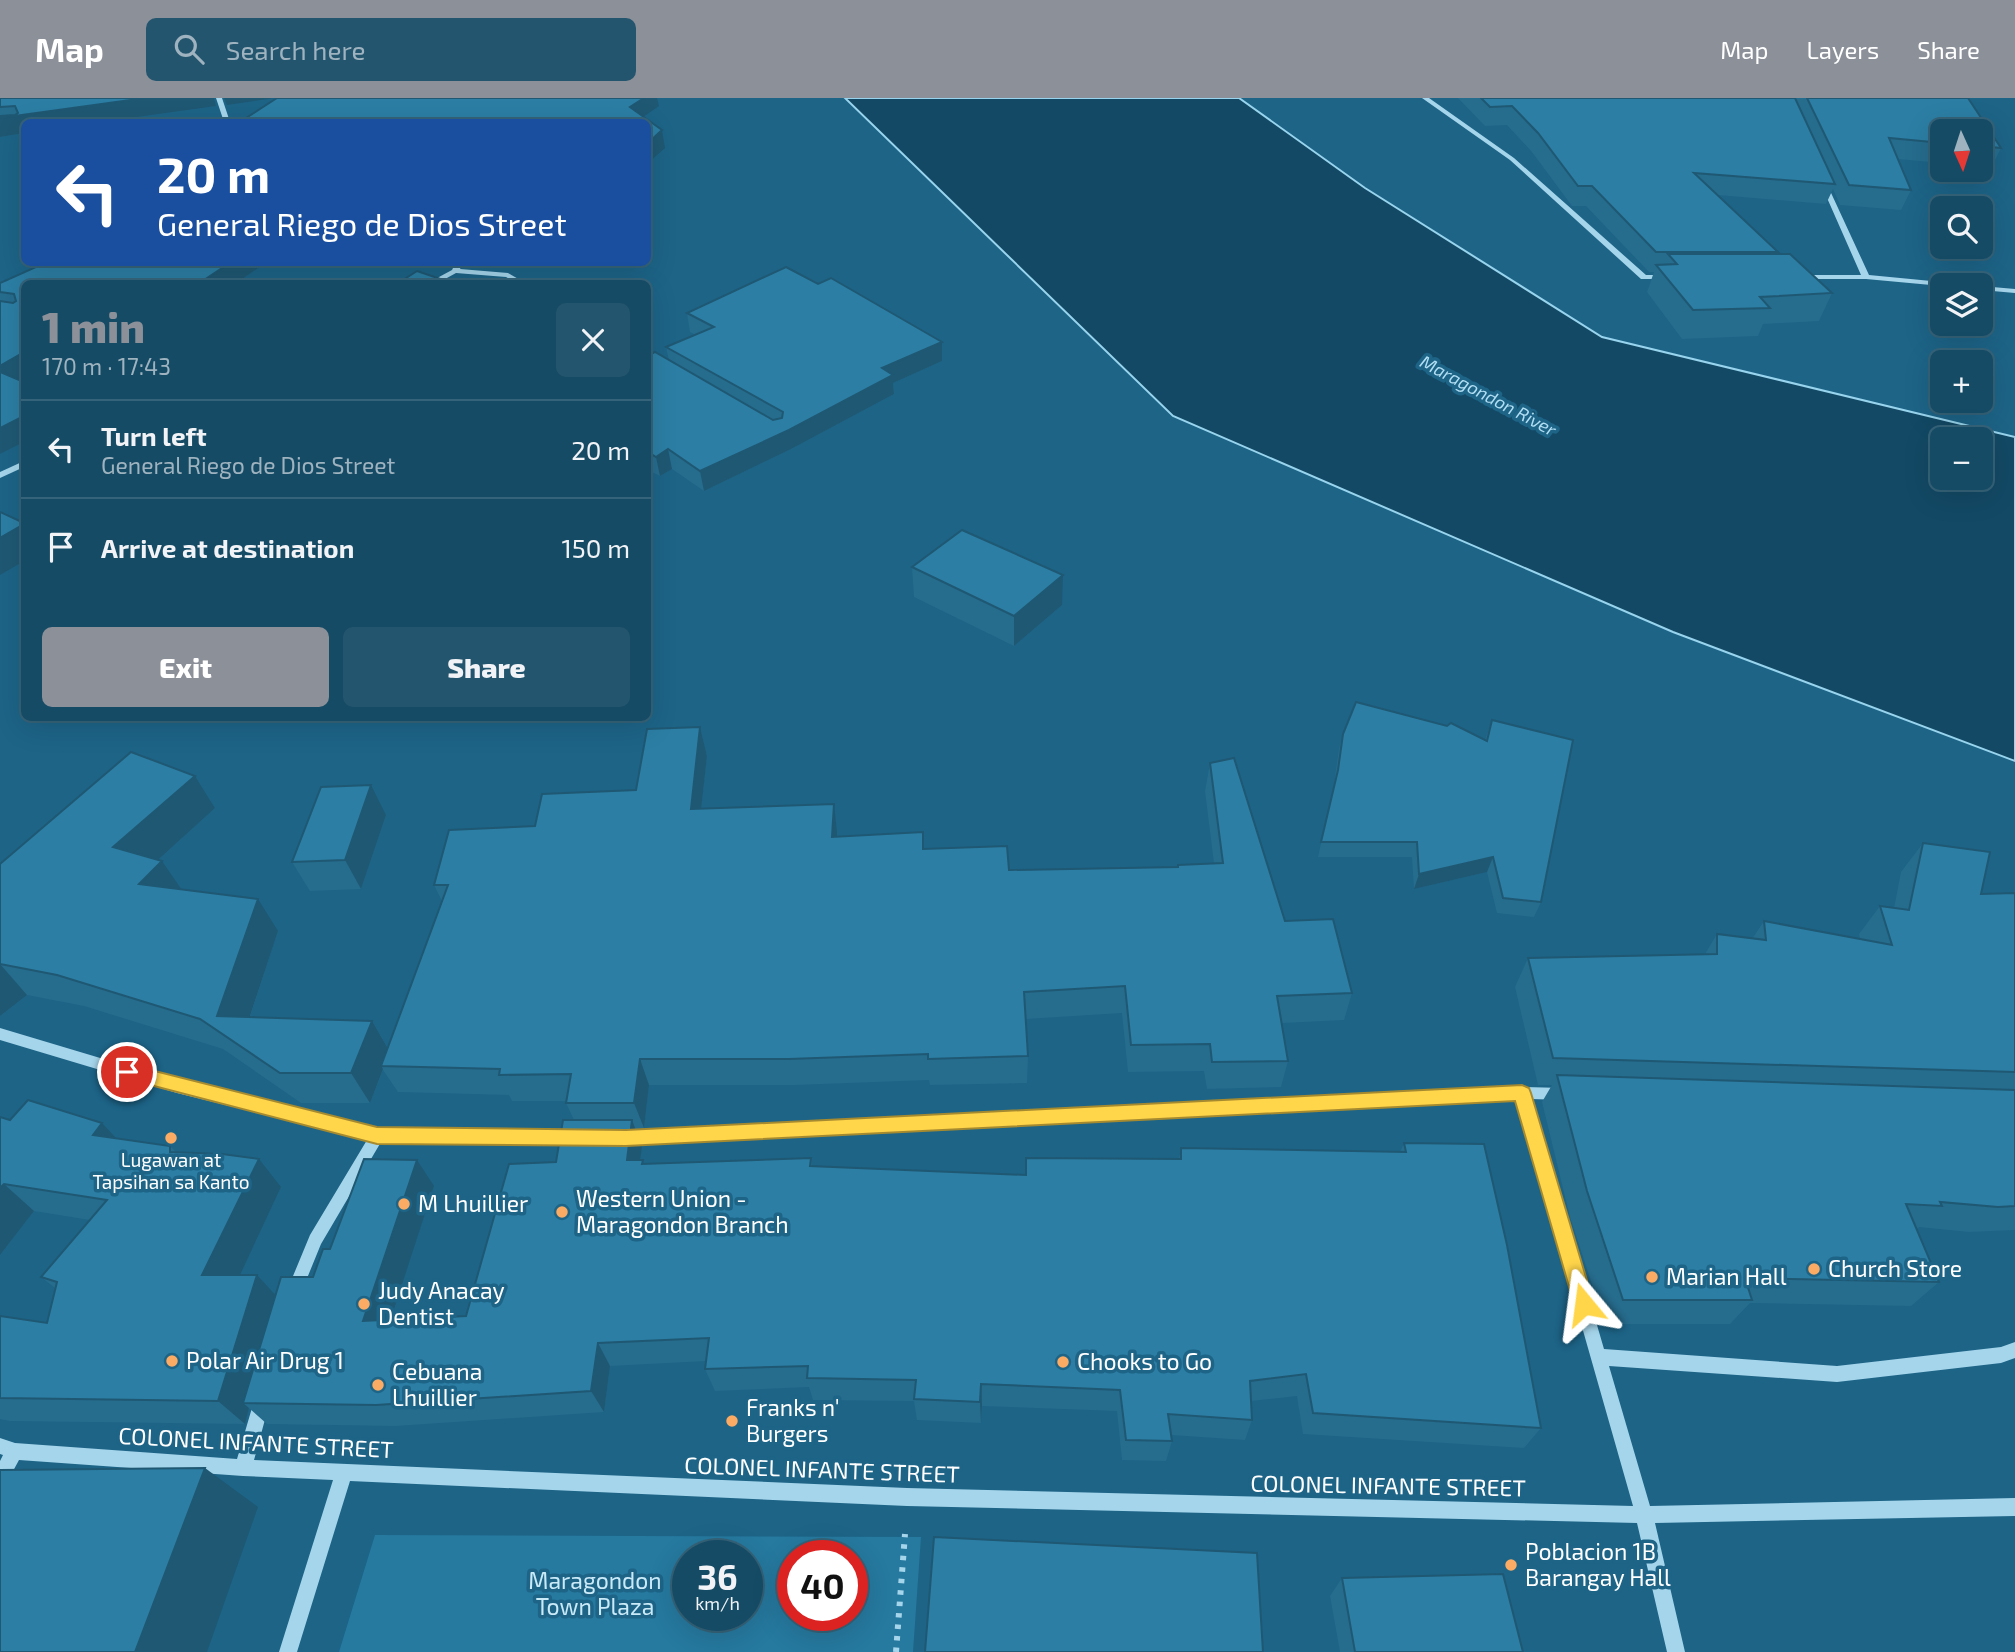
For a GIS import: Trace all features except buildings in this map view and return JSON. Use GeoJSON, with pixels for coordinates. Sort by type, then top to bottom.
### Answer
{"type":"FeatureCollection","features":[{"type":"Feature","properties":{"kind":"street"},"geometry":{"type":"LineString","coordinates":[[219,98],[227,119]]}},
{"type":"Feature","properties":{"kind":"street"},"geometry":{"type":"LineString","coordinates":[[1425,98],[1512,159],[1644,277],[1672,277]]}},
{"type":"Feature","properties":{"kind":"street"},"geometry":{"type":"LineString","coordinates":[[1817,170],[1866,277]]}},
{"type":"Feature","properties":{"kind":"street"},"geometry":{"type":"LineString","coordinates":[[436,280],[457,267],[508,275],[517,280]]}},
{"type":"Feature","properties":{"kind":"street"},"geometry":{"type":"LineString","coordinates":[[1783,277],[1866,277],[1930,283]]}},
{"type":"Feature","properties":{"kind":"street"},"geometry":{"type":"LineString","coordinates":[[1993,289],[2015,291]]}},
{"type":"Feature","properties":{"kind":"street"},"geometry":{"type":"LineString","coordinates":[[0,475],[21,465]]}},
{"type":"Feature","properties":{"kind":"street"},"geometry":{"type":"LineString","coordinates":[[0,1034],[177,1087],[377,1136],[585,1137]]}},
{"type":"Feature","properties":{"kind":"street"},"geometry":{"type":"LineString","coordinates":[[612,1138],[1522,1093],[1577,1095]]}},
{"type":"Feature","properties":{"kind":"street"},"geometry":{"type":"LineString","coordinates":[[1522,1093],[1644,1515],[1676,1652]]}},
{"type":"Feature","properties":{"kind":"street"},"geometry":{"type":"LineString","coordinates":[[291,1303],[314,1240],[377,1136]]}},
{"type":"Feature","properties":{"kind":"street"},"geometry":{"type":"LineString","coordinates":[[1599,1357],[1837,1374],[2001,1355],[2015,1349]]}},
{"type":"Feature","properties":{"kind":"street"},"geometry":{"type":"LineString","coordinates":[[243,1468],[265,1391]]}},
{"type":"Feature","properties":{"kind":"street"},"geometry":{"type":"LineString","coordinates":[[0,1478],[7,1448]]}},
{"type":"Feature","properties":{"kind":"street","name":"COLONEL INFANTE STREET"},"geometry":{"type":"LineString","coordinates":[[7,1448],[243,1468],[907,1497],[1644,1515]]}},
{"type":"Feature","properties":{"kind":"street"},"geometry":{"type":"LineString","coordinates":[[288,1652],[344,1472]]}},
{"type":"Feature","properties":{"kind":"lane"},"geometry":{"type":"LineString","coordinates":[[1644,1515],[2015,1507]]}},
{"type":"Feature","properties":{"kind":"path"},"geometry":{"type":"LineString","coordinates":[[896,1652],[907,1497]]}},
{"type":"Feature","properties":{"kind":"green space","name":"Maragondon Town Plaza"},"geometry":{"type":"Polygon","coordinates":[[[375,1535],[921,1537],[913,1652],[339,1652],[375,1535]]]}},
{"type":"Feature","properties":{"kind":"water","name":"Maragondon River"},"geometry":{"type":"Polygon","coordinates":[[[845,98],[1239,98],[1365,188],[1602,337],[1974,427],[1930,427],[1930,490],[1993,490],[1993,432],[2015,437],[2015,761],[1673,632],[1173,416],[845,98]]]}},
{"type":"Feature","properties":{"kind":"place","name":"Lugawan at Tapsihan sa Kanto"},"geometry":{"type":"Point","coordinates":[171,1138]}},
{"type":"Feature","properties":{"kind":"place","name":"M Lhuillier"},"geometry":{"type":"Point","coordinates":[404,1204]}},
{"type":"Feature","properties":{"kind":"place","name":"Western Union - Maragondon Branch"},"geometry":{"type":"Point","coordinates":[562,1212]}},
{"type":"Feature","properties":{"kind":"place","name":"Church Store"},"geometry":{"type":"Point","coordinates":[1814,1269]}},
{"type":"Feature","properties":{"kind":"place","name":"Marian Hall"},"geometry":{"type":"Point","coordinates":[1652,1277]}},
{"type":"Feature","properties":{"kind":"place","name":"Judy Anacay Dentist"},"geometry":{"type":"Point","coordinates":[364,1304]}},
{"type":"Feature","properties":{"kind":"place","name":"Polar Air Drug 1"},"geometry":{"type":"Point","coordinates":[172,1361]}},
{"type":"Feature","properties":{"kind":"place","name":"Chooks to Go"},"geometry":{"type":"Point","coordinates":[1063,1362]}},
{"type":"Feature","properties":{"kind":"place","name":"Cebuana Lhuillier"},"geometry":{"type":"Point","coordinates":[378,1385]}},
{"type":"Feature","properties":{"kind":"place","name":"Franks n' Burgers"},"geometry":{"type":"Point","coordinates":[732,1421]}},
{"type":"Feature","properties":{"kind":"place","name":"Poblacion 1B Barangay Hall"},"geometry":{"type":"Point","coordinates":[1511,1565]}},
{"type":"Feature","properties":{"kind":"route"},"geometry":{"type":"LineString","coordinates":[[127,1072],[177,1087],[377,1136],[626,1138],[1522,1093],[1584,1304]]}}]}
